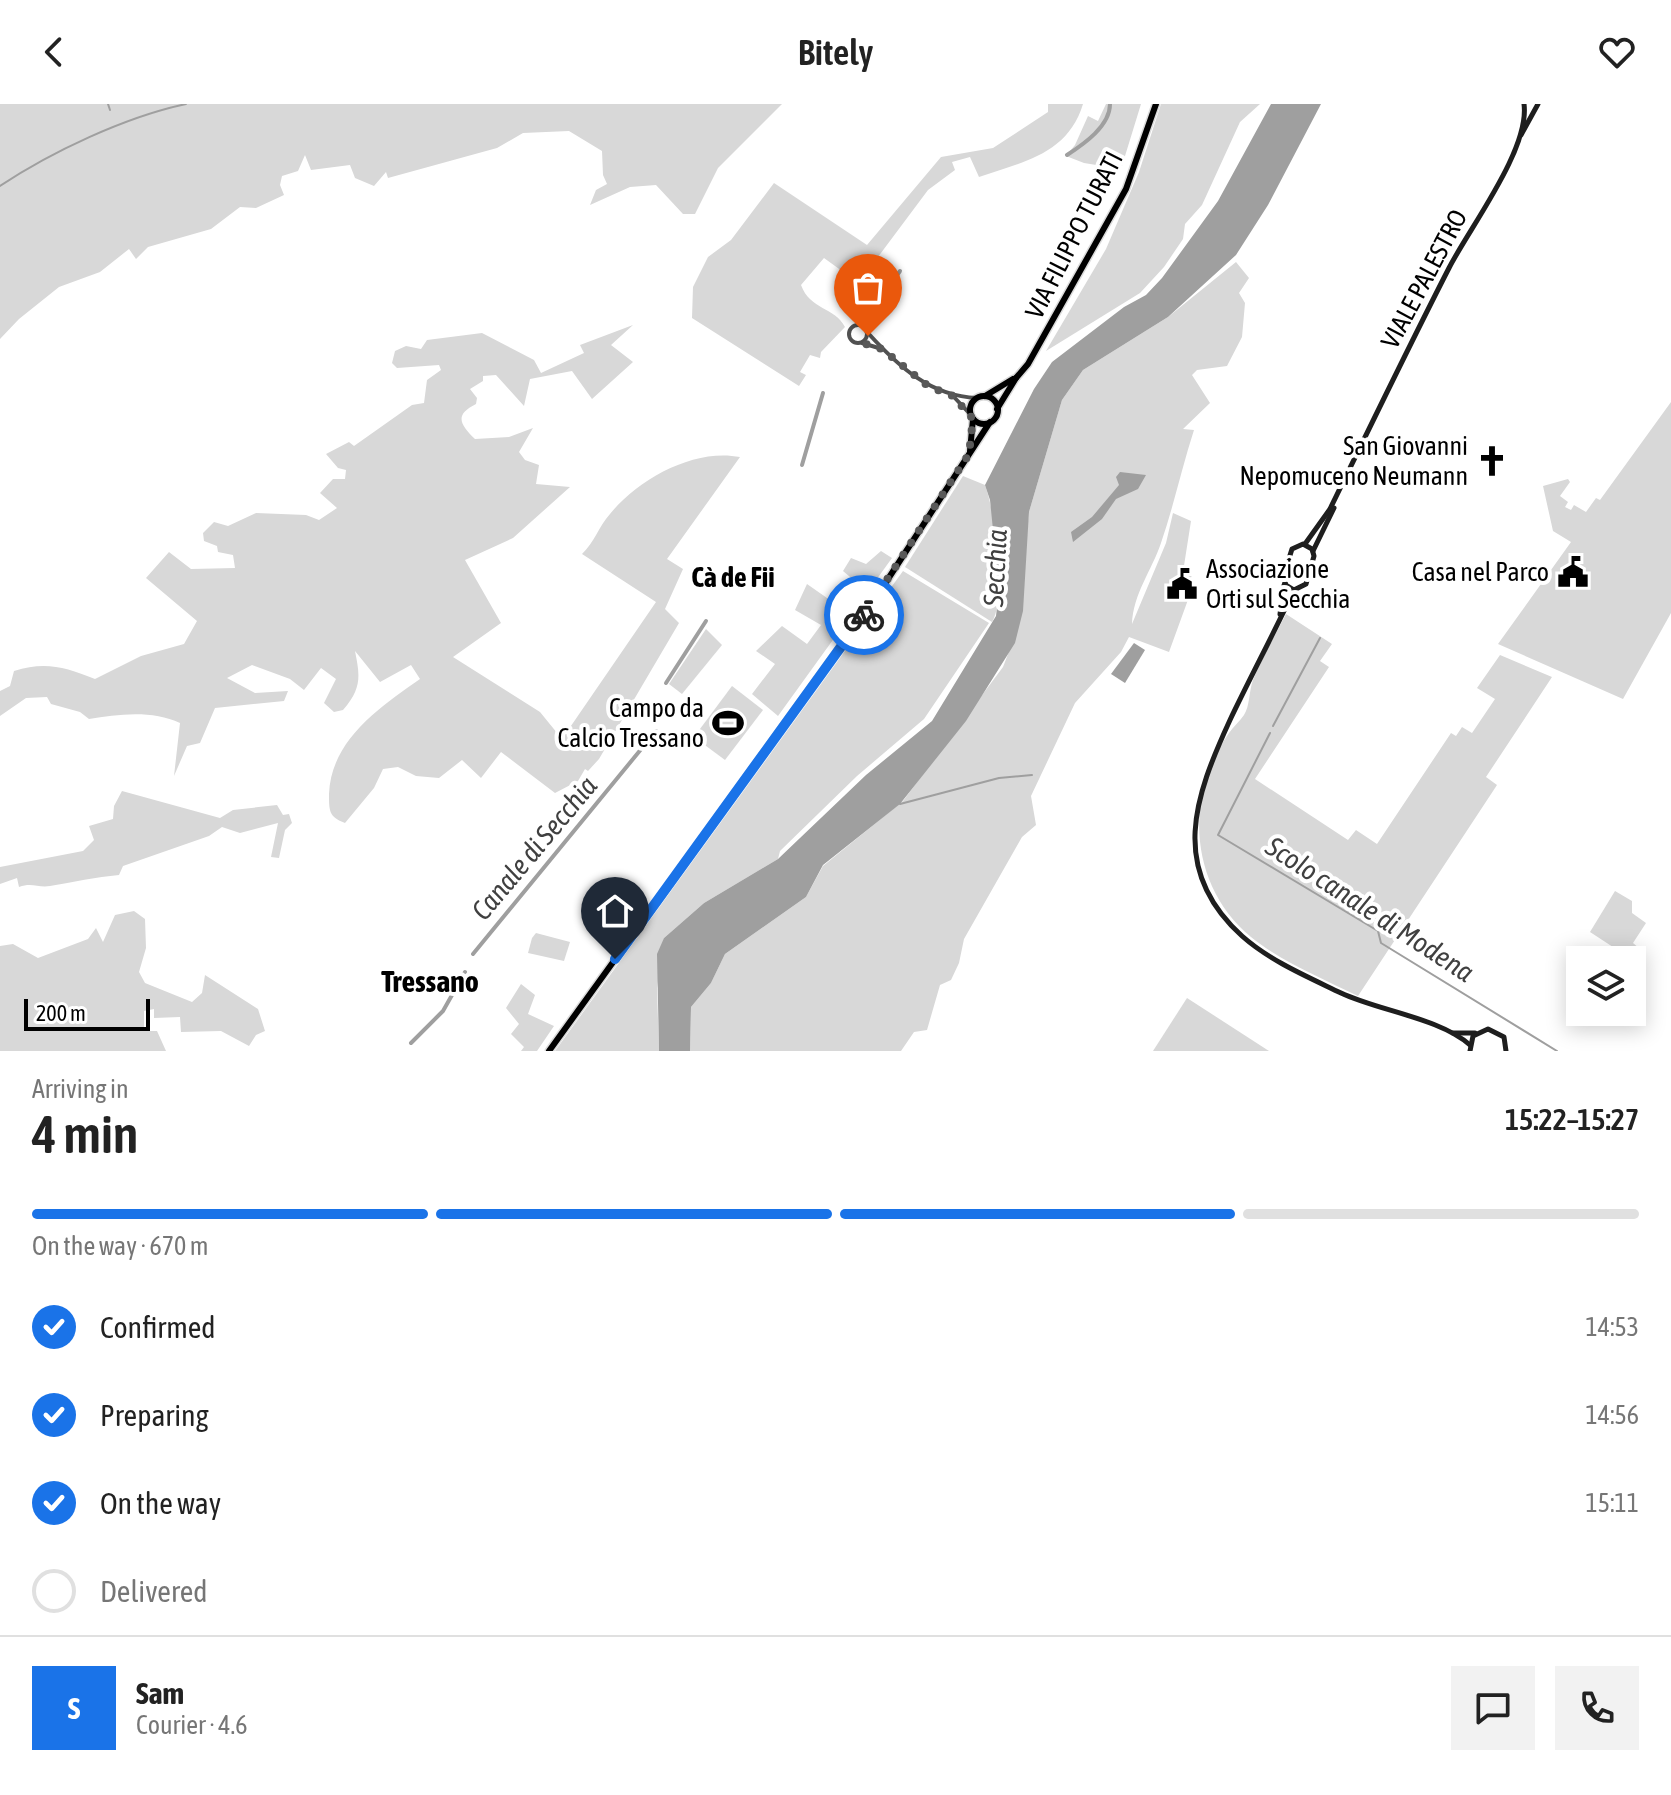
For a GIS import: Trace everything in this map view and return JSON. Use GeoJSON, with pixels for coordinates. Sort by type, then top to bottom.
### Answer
{"type":"FeatureCollection","features":[{"type":"Feature","properties":{"kind":"main road","name":"VIA FILIPPO TURATI"},"geometry":{"type":"LineString","coordinates":[[997,409],[1034,353],[1126,189],[1156,104]]}},
{"type":"Feature","properties":{"kind":"main road","name":"VIALE PALESTRO"},"geometry":{"type":"LineString","coordinates":[[1520,136],[1525,123],[1524,104]]}},
{"type":"Feature","properties":{"kind":"main road","name":"VIALE PALESTRO"},"geometry":{"type":"LineString","coordinates":[[1280,615],[1294,590],[1307,581],[1313,551],[1437,291],[1538,104]]}},
{"type":"Feature","properties":{"kind":"main road"},"geometry":{"type":"LineString","coordinates":[[969,454],[971,404],[1016,378]]}},
{"type":"Feature","properties":{"kind":"main road"},"geometry":{"type":"LineString","coordinates":[[549,1051],[877,596],[997,409],[995,402],[981,397]]}},
{"type":"Feature","properties":{"kind":"main road"},"geometry":{"type":"LineString","coordinates":[[972,416],[981,423],[990,422]]}},
{"type":"Feature","properties":{"kind":"main road","name":"VIALE PALESTRO"},"geometry":{"type":"LineString","coordinates":[[1284,583],[1292,549],[1305,544],[1330,509],[1364,442]]}},
{"type":"Feature","properties":{"kind":"main road"},"geometry":{"type":"LineString","coordinates":[[1305,544],[1313,551]]}},
{"type":"Feature","properties":{"kind":"main road"},"geometry":{"type":"LineString","coordinates":[[1294,590],[1284,583],[1280,615],[1201,784],[1195,838],[1202,875],[1223,916],[1258,948],[1345,995],[1452,1034],[1470,1048],[1477,1033]]}},
{"type":"Feature","properties":{"kind":"main road"},"geometry":{"type":"LineString","coordinates":[[1452,1034],[1477,1033],[1488,1029],[1499,1033],[1506,1043],[1506,1051]]}},
{"type":"Feature","properties":{"kind":"street"},"geometry":{"type":"LineString","coordinates":[[882,349],[852,341],[850,330],[860,325],[882,349],[928,386],[953,396],[981,397]]}},
{"type":"Feature","properties":{"kind":"street"},"geometry":{"type":"LineString","coordinates":[[862,343],[868,333]]}},
{"type":"Feature","properties":{"kind":"street"},"geometry":{"type":"LineString","coordinates":[[953,396],[972,416]]}},
{"type":"Feature","properties":{"kind":"shaded area"},"geometry":{"type":"Polygon","coordinates":[[[0,104],[782,104],[718,168],[695,214],[683,214],[656,185],[630,187],[590,205],[596,190],[607,184],[603,175],[602,151],[569,131],[523,133],[497,148],[388,178],[386,172],[374,186],[355,178],[350,165],[311,170],[305,155],[298,171],[282,176],[280,185],[284,195],[256,208],[240,207],[211,229],[148,247],[136,259],[129,249],[100,272],[59,287],[19,319],[0,339],[0,104]]]}},
{"type":"Feature","properties":{"kind":"shaded area"},"geometry":{"type":"Polygon","coordinates":[[[1048,104],[1083,104],[1067,134],[1042,154],[979,177],[970,157],[952,162],[955,170],[928,190],[875,261],[877,266],[867,279],[858,274],[853,279],[824,258],[801,285],[810,299],[841,320],[845,327],[821,352],[820,358],[810,355],[800,372],[806,375],[799,386],[692,318],[693,287],[708,257],[731,240],[774,183],[867,245],[941,157],[993,148],[1048,112],[1048,104]]]}},
{"type":"Feature","properties":{"kind":"shaded area"},"geometry":{"type":"Polygon","coordinates":[[[1106,104],[1141,104],[1121,169],[1084,163],[1066,156],[1075,145],[1088,116],[1098,121],[1106,104]]]}},
{"type":"Feature","properties":{"kind":"shaded area"},"geometry":{"type":"Polygon","coordinates":[[[1161,104],[1260,104],[1240,122],[1202,205],[1185,224],[1183,239],[1164,267],[1140,293],[1046,351],[1106,249],[1139,172],[1161,104]]]}},
{"type":"Feature","properties":{"kind":"shaded area"},"geometry":{"type":"Polygon","coordinates":[[[1271,104],[1321,104],[1268,205],[1236,255],[1168,317],[1083,370],[1062,400],[1029,512],[1023,611],[1015,643],[966,721],[900,804],[823,865],[806,897],[725,954],[711,983],[691,1007],[690,1051],[659,1051],[657,954],[664,938],[704,903],[778,859],[866,775],[932,721],[996,616],[999,590],[990,500],[985,485],[1034,389],[1052,362],[1124,307],[1146,295],[1162,278],[1218,201],[1271,104]]]}},
{"type":"Feature","properties":{"kind":"shaded area"},"geometry":{"type":"Polygon","coordinates":[[[1236,262],[1249,278],[1239,293],[1245,303],[1242,337],[1227,366],[1197,370],[1192,375],[1210,403],[1183,429],[1194,430],[1161,543],[1133,613],[1132,624],[1166,543],[1173,513],[1191,521],[1183,572],[1192,575],[1184,595],[1189,597],[1169,652],[1129,637],[1121,652],[1075,703],[1031,796],[1036,825],[1022,837],[964,939],[959,963],[951,980],[940,985],[927,1030],[914,1032],[901,1051],[690,1051],[691,1007],[711,983],[725,954],[806,897],[823,866],[903,801],[1003,667],[1017,631],[1029,512],[1062,400],[1083,370],[1168,317],[1236,262]]]}},
{"type":"Feature","properties":{"kind":"shaded area"},"geometry":{"type":"Polygon","coordinates":[[[633,325],[611,345],[633,362],[592,399],[572,371],[530,379],[524,406],[496,375],[483,376],[483,381],[470,389],[477,398],[476,404],[462,416],[463,424],[475,439],[509,437],[533,428],[519,452],[525,460],[539,465],[536,484],[570,487],[513,538],[465,560],[501,623],[453,657],[540,712],[562,739],[656,602],[582,554],[622,501],[652,478],[705,457],[740,457],[667,559],[683,569],[665,609],[679,623],[599,759],[588,771],[585,769],[578,781],[555,793],[501,752],[481,778],[462,760],[439,778],[416,776],[398,767],[383,769],[374,788],[345,823],[340,821],[331,813],[329,800],[338,757],[374,713],[420,679],[411,665],[380,682],[355,651],[356,688],[343,710],[334,712],[324,703],[336,679],[321,668],[304,690],[290,679],[252,665],[227,678],[255,693],[288,691],[284,701],[215,708],[200,743],[187,746],[174,776],[180,723],[170,719],[135,714],[89,719],[80,712],[51,704],[47,697],[26,698],[0,716],[0,691],[10,686],[14,671],[36,666],[55,667],[95,679],[141,656],[184,644],[197,621],[146,578],[169,552],[191,569],[235,568],[233,555],[218,552],[217,546],[204,541],[203,533],[214,522],[228,526],[256,513],[306,515],[319,520],[337,508],[320,493],[333,479],[345,479],[346,470],[338,468],[326,454],[349,442],[354,446],[412,405],[424,403],[427,380],[441,370],[439,365],[397,368],[392,363],[395,351],[406,346],[421,349],[427,340],[482,333],[534,360],[541,373],[584,353],[580,345],[633,325]]]}},
{"type":"Feature","properties":{"kind":"shaded area"},"geometry":{"type":"Polygon","coordinates":[[[1671,402],[1671,613],[1623,699],[1498,644],[1571,542],[1553,531],[1543,486],[1568,479],[1570,482],[1560,496],[1568,502],[1565,507],[1571,510],[1574,505],[1586,512],[1596,498],[1600,500],[1671,402]]]}},
{"type":"Feature","properties":{"kind":"shaded area"},"geometry":{"type":"Polygon","coordinates":[[[1120,472],[1146,475],[1138,489],[1116,499],[1102,519],[1073,542],[1071,532],[1092,517],[1119,485],[1116,477],[1120,472]]]}},
{"type":"Feature","properties":{"kind":"shaded area"},"geometry":{"type":"Polygon","coordinates":[[[963,476],[985,485],[992,514],[998,555],[999,594],[992,622],[905,567],[963,476]]]}},
{"type":"Feature","properties":{"kind":"shaded area"},"geometry":{"type":"Polygon","coordinates":[[[881,551],[892,558],[778,716],[752,694],[775,664],[756,651],[782,626],[807,644],[821,625],[795,610],[807,584],[837,605],[856,582],[843,571],[851,558],[866,564],[881,551]]]}},
{"type":"Feature","properties":{"kind":"shaded area"},"geometry":{"type":"Polygon","coordinates":[[[903,571],[989,623],[924,719],[857,776],[780,851],[778,859],[704,903],[664,938],[657,988],[659,1051],[555,1051],[903,571]]]}},
{"type":"Feature","properties":{"kind":"shaded area"},"geometry":{"type":"Polygon","coordinates":[[[1286,614],[1332,644],[1320,661],[1329,667],[1255,779],[1348,840],[1356,830],[1377,844],[1451,733],[1456,736],[1462,727],[1472,733],[1495,699],[1477,688],[1500,655],[1552,677],[1486,777],[1497,785],[1358,996],[1289,962],[1251,937],[1231,917],[1215,893],[1205,867],[1200,840],[1204,785],[1214,758],[1246,711],[1253,680],[1286,614]]]}},
{"type":"Feature","properties":{"kind":"shaded area"},"geometry":{"type":"Polygon","coordinates":[[[706,629],[722,645],[682,694],[669,684],[706,629]]]}},
{"type":"Feature","properties":{"kind":"shaded area"},"geometry":{"type":"Polygon","coordinates":[[[1134,643],[1145,650],[1125,683],[1111,674],[1134,643]]]}},
{"type":"Feature","properties":{"kind":"shaded area","name":"Campo da Calcio Tressano"},"geometry":{"type":"Polygon","coordinates":[[[732,686],[763,710],[725,760],[694,737],[732,686]]]}},
{"type":"Feature","properties":{"kind":"shaded area"},"geometry":{"type":"Polygon","coordinates":[[[122,791],[220,818],[233,810],[277,805],[283,815],[289,814],[292,823],[285,830],[279,858],[271,857],[278,823],[240,833],[222,827],[209,836],[123,866],[119,875],[46,886],[19,887],[17,878],[0,884],[0,867],[83,851],[94,840],[89,826],[113,819],[114,806],[122,791]]]}},
{"type":"Feature","properties":{"kind":"shaded area"},"geometry":{"type":"Polygon","coordinates":[[[1615,891],[1632,901],[1632,913],[1646,923],[1633,943],[1636,946],[1611,946],[1590,932],[1615,891]]]}},
{"type":"Feature","properties":{"kind":"shaded area"},"geometry":{"type":"Polygon","coordinates":[[[134,911],[145,919],[146,948],[139,972],[145,983],[192,1002],[202,993],[205,975],[258,1009],[265,1031],[256,1035],[249,1046],[221,1031],[181,1032],[180,1017],[154,1018],[154,1009],[144,1011],[144,1031],[157,1031],[166,1051],[0,1051],[0,946],[13,944],[38,958],[88,939],[96,928],[103,942],[115,915],[134,911]]]}},
{"type":"Feature","properties":{"kind":"shaded area"},"geometry":{"type":"Polygon","coordinates":[[[536,933],[570,942],[564,961],[528,953],[536,933]]]}},
{"type":"Feature","properties":{"kind":"shaded area"},"geometry":{"type":"Polygon","coordinates":[[[521,984],[535,995],[528,1014],[554,1026],[537,1051],[521,1051],[524,1047],[511,1034],[519,1024],[506,1008],[521,984]]]}},
{"type":"Feature","properties":{"kind":"shaded area"},"geometry":{"type":"Polygon","coordinates":[[[1187,998],[1269,1051],[1153,1051],[1187,998]]]}},
{"type":"Feature","properties":{"kind":"waterway"},"geometry":{"type":"LineString","coordinates":[[108,104],[110,110]]}},
{"type":"Feature","properties":{"kind":"waterway"},"geometry":{"type":"LineString","coordinates":[[0,186],[89,137],[186,104]]}},
{"type":"Feature","properties":{"kind":"waterway","name":"Canale di Secchia"},"geometry":{"type":"LineString","coordinates":[[1067,155],[1101,127],[1110,104]]}},
{"type":"Feature","properties":{"kind":"waterway","name":"Canale di Secchia"},"geometry":{"type":"LineString","coordinates":[[888,288],[900,271]]}},
{"type":"Feature","properties":{"kind":"waterway","name":"Canale di Secchia"},"geometry":{"type":"LineString","coordinates":[[802,465],[823,393]]}},
{"type":"Feature","properties":{"kind":"waterway","name":"Canale di Secchia"},"geometry":{"type":"LineString","coordinates":[[666,683],[706,621]]}},
{"type":"Feature","properties":{"kind":"waterway","name":"Scolo canale di Modena"},"geometry":{"type":"LineString","coordinates":[[1273,726],[1320,638]]}},
{"type":"Feature","properties":{"kind":"waterway","name":"Canale di Secchia"},"geometry":{"type":"LineString","coordinates":[[473,954],[656,731]]}},
{"type":"Feature","properties":{"kind":"waterway","name":"Scolo canale di Modena"},"geometry":{"type":"LineString","coordinates":[[1270,733],[1218,835],[1378,931],[1381,943],[1557,1051]]}},
{"type":"Feature","properties":{"kind":"waterway","name":"Scolo canale di Modena"},"geometry":{"type":"LineString","coordinates":[[900,804],[999,778],[1032,775]]}},
{"type":"Feature","properties":{"kind":"waterway","name":"Canale di Secchia"},"geometry":{"type":"LineString","coordinates":[[411,1043],[443,1011],[465,972]]}},
{"type":"Feature","properties":{"kind":"way so far"},"geometry":{"type":"LineString","coordinates":[[864,615],[969,454],[974,433],[973,419],[953,396],[928,386],[882,349],[862,343],[868,336]]}},
{"type":"Feature","properties":{"kind":"place","name":"San Giovanni Nepomuceno Neumann"},"geometry":{"type":"Point","coordinates":[1492,461]}},
{"type":"Feature","properties":{"kind":"place","name":"Casa nel Parco"},"geometry":{"type":"Point","coordinates":[1573,572]}},
{"type":"Feature","properties":{"kind":"place","name":"Associazione Orti sul Secchia"},"geometry":{"type":"Point","coordinates":[1182,584]}},
{"type":"Feature","properties":{"kind":"place","name":"Campo da Calcio Tressano"},"geometry":{"type":"Point","coordinates":[728,723]}},
{"type":"Feature","properties":{"kind":"district","name":"Cà de Fii"},"geometry":{"type":"Point","coordinates":[733,577]}},
{"type":"Feature","properties":{"kind":"district","name":"Tressano"},"geometry":{"type":"Point","coordinates":[430,982]}},
{"type":"Feature","properties":{"kind":"route"},"geometry":{"type":"LineString","coordinates":[[615,959],[864,615]]}},
{"type":"Feature","properties":{"kind":"water label","name":"Secchia"},"geometry":{"type":"Point","coordinates":[995,568]}}]}
